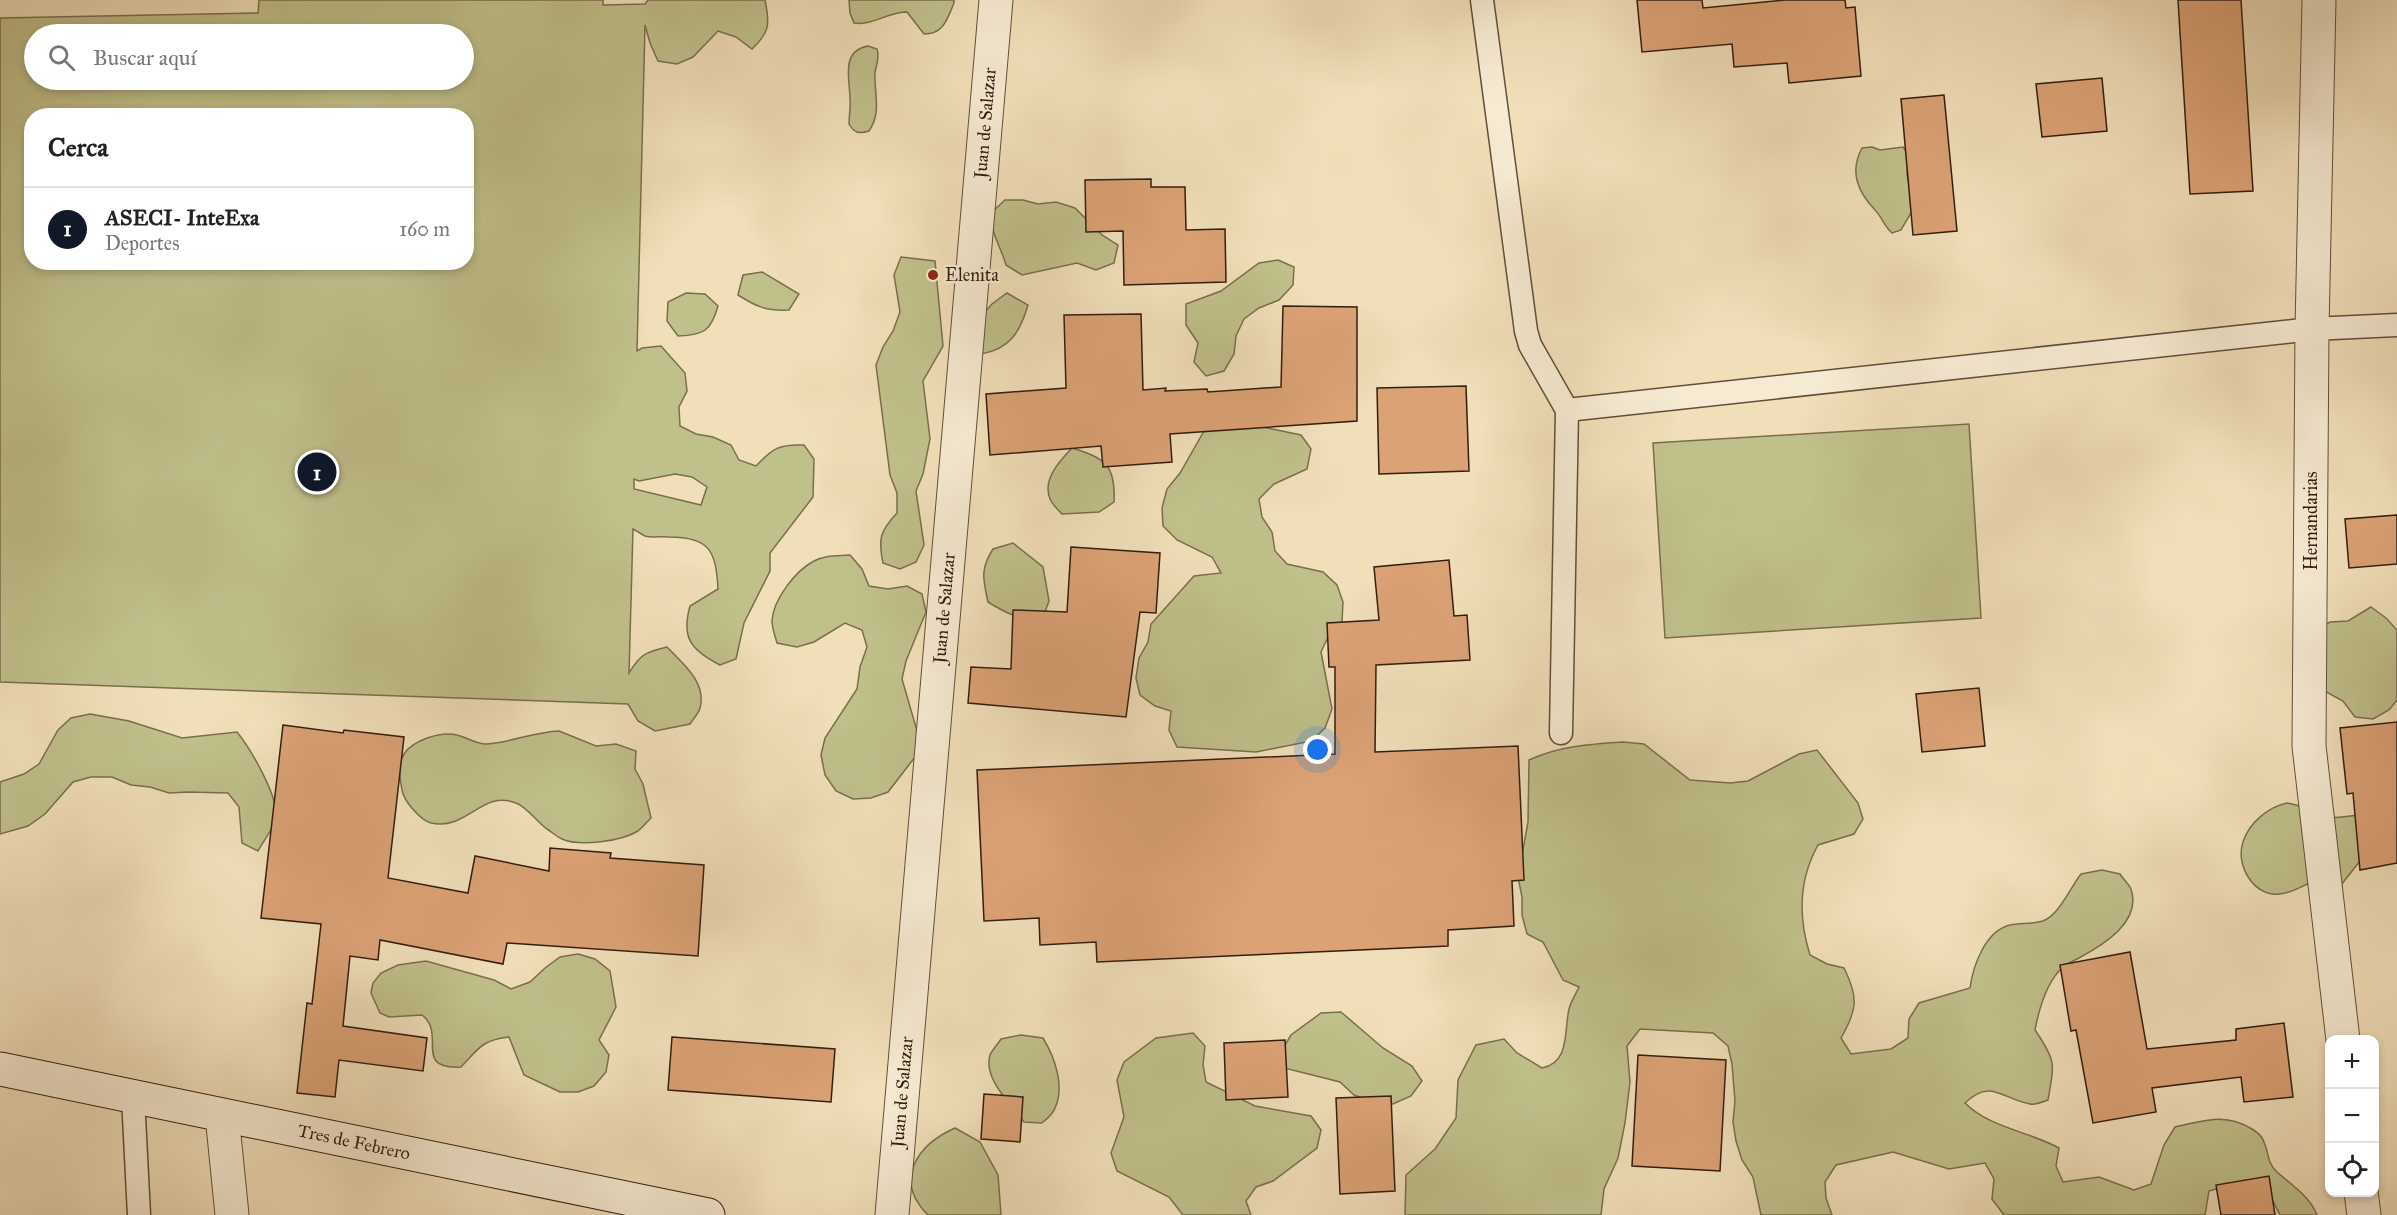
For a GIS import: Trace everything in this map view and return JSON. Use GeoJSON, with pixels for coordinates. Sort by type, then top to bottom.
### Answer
{"type":"FeatureCollection","features":[{"type":"Feature","properties":{"kind":"street","name":"Juan de Salazar"},"geometry":{"type":"LineString","coordinates":[[892,1215],[996,0]]}},
{"type":"Feature","properties":{"kind":"street","name":"Hernandarias"},"geometry":{"type":"LineString","coordinates":[[2319,0],[2312,329],[2309,746],[2342,1035]]}},
{"type":"Feature","properties":{"kind":"street","name":"Tres de Febrero"},"geometry":{"type":"LineString","coordinates":[[0,1069],[708,1215]]}},
{"type":"Feature","properties":{"kind":"street"},"geometry":{"type":"LineString","coordinates":[[222,1115],[232,1215]]}},
{"type":"Feature","properties":{"kind":"street"},"geometry":{"type":"LineString","coordinates":[[2362,1197],[2364,1215]]}},
{"type":"Feature","properties":{"kind":"lane"},"geometry":{"type":"LineString","coordinates":[[1482,0],[1526,331],[1530,345],[1567,410],[1560,733]]}},
{"type":"Feature","properties":{"kind":"lane"},"geometry":{"type":"LineString","coordinates":[[1567,410],[2312,329],[2397,325]]}},
{"type":"Feature","properties":{"kind":"lane"},"geometry":{"type":"LineString","coordinates":[[133,1096],[139,1215]]}},
{"type":"Feature","properties":{"kind":"green space"},"geometry":{"type":"Polygon","coordinates":[[[259,0],[603,0],[603,5],[645,4],[648,0],[765,0],[768,15],[767,27],[762,38],[752,49],[736,37],[718,31],[693,57],[677,64],[658,61],[645,25],[637,351],[642,348],[661,346],[685,373],[687,391],[679,407],[680,426],[696,434],[713,437],[731,445],[739,460],[756,466],[772,451],[788,445],[804,445],[814,459],[813,497],[770,553],[770,571],[744,623],[736,659],[720,665],[695,648],[688,635],[690,606],[718,589],[715,564],[708,548],[702,543],[683,538],[648,537],[633,529],[629,673],[644,655],[667,647],[686,666],[697,681],[700,690],[700,708],[690,724],[655,731],[638,721],[628,704],[0,682],[0,18],[258,13],[259,0]],[[675,474],[639,481],[634,479],[634,489],[701,505],[707,487],[692,477],[675,474]]]}},
{"type":"Feature","properties":{"kind":"green space"},"geometry":{"type":"Polygon","coordinates":[[[849,0],[954,0],[954,3],[944,24],[936,31],[924,34],[907,12],[867,23],[854,23],[849,0]]]}},
{"type":"Feature","properties":{"kind":"green space"},"geometry":{"type":"Polygon","coordinates":[[[868,46],[877,49],[878,52],[875,73],[876,110],[869,131],[860,132],[855,131],[849,124],[848,67],[853,54],[868,46]]]}},
{"type":"Feature","properties":{"kind":"green space"},"geometry":{"type":"Polygon","coordinates":[[[1872,147],[1880,150],[1903,147],[1909,155],[1907,174],[1913,204],[1911,213],[1901,230],[1892,233],[1864,196],[1857,181],[1858,157],[1862,148],[1872,147]]]}},
{"type":"Feature","properties":{"kind":"green space"},"geometry":{"type":"Polygon","coordinates":[[[1005,200],[1023,200],[1038,204],[1056,202],[1075,208],[1102,235],[1118,245],[1114,263],[1096,270],[1077,263],[1022,275],[1006,265],[994,234],[991,213],[1005,200]]]}},
{"type":"Feature","properties":{"kind":"green space"},"geometry":{"type":"Polygon","coordinates":[[[901,257],[935,261],[943,346],[923,381],[930,439],[923,474],[916,491],[924,545],[916,562],[900,569],[883,563],[881,555],[884,530],[897,513],[897,493],[890,475],[876,365],[900,312],[894,275],[901,257]]]}},
{"type":"Feature","properties":{"kind":"green space"},"geometry":{"type":"Polygon","coordinates":[[[1278,260],[1294,267],[1293,285],[1279,300],[1259,308],[1244,319],[1236,336],[1234,354],[1224,371],[1206,376],[1194,362],[1198,343],[1186,325],[1186,304],[1221,291],[1259,263],[1278,260]]]}},
{"type":"Feature","properties":{"kind":"green space"},"geometry":{"type":"Polygon","coordinates":[[[762,272],[799,294],[789,310],[762,307],[738,295],[743,275],[762,272]]]}},
{"type":"Feature","properties":{"kind":"green space"},"geometry":{"type":"Polygon","coordinates":[[[686,293],[705,294],[718,306],[712,321],[705,330],[700,333],[678,336],[667,321],[668,302],[686,293]]]}},
{"type":"Feature","properties":{"kind":"green space"},"geometry":{"type":"Polygon","coordinates":[[[1007,293],[1028,305],[1021,323],[1007,343],[991,352],[981,354],[977,321],[992,304],[1007,293]]]}},
{"type":"Feature","properties":{"kind":"green space"},"geometry":{"type":"Polygon","coordinates":[[[1208,424],[1263,427],[1301,435],[1311,449],[1307,469],[1274,484],[1259,499],[1262,517],[1272,532],[1275,551],[1287,564],[1323,572],[1337,585],[1343,602],[1342,622],[1329,635],[1321,652],[1332,709],[1325,728],[1311,741],[1256,752],[1177,747],[1169,730],[1171,711],[1155,706],[1140,695],[1136,678],[1139,658],[1148,642],[1151,624],[1194,576],[1221,573],[1212,557],[1177,540],[1163,526],[1162,508],[1167,489],[1180,473],[1208,424]]]}},
{"type":"Feature","properties":{"kind":"green space"},"geometry":{"type":"Polygon","coordinates":[[[1969,424],[1981,618],[1665,638],[1653,443],[1969,424]]]}},
{"type":"Feature","properties":{"kind":"green space"},"geometry":{"type":"Polygon","coordinates":[[[1072,448],[1093,455],[1110,471],[1113,479],[1114,502],[1099,512],[1062,514],[1050,499],[1048,484],[1050,478],[1072,448]]]}},
{"type":"Feature","properties":{"kind":"green space"},"geometry":{"type":"Polygon","coordinates":[[[1013,543],[1043,567],[1049,601],[1043,617],[1014,616],[988,602],[984,580],[986,562],[993,549],[1013,543]]]}},
{"type":"Feature","properties":{"kind":"green space"},"geometry":{"type":"Polygon","coordinates":[[[850,555],[862,569],[869,586],[888,589],[907,586],[922,594],[926,612],[906,661],[902,679],[922,748],[888,792],[871,798],[853,799],[836,791],[825,775],[821,755],[825,738],[857,689],[860,667],[867,647],[862,630],[845,623],[814,642],[797,647],[777,643],[772,621],[776,604],[786,587],[807,566],[818,559],[850,555]]]}},
{"type":"Feature","properties":{"kind":"green space"},"geometry":{"type":"Polygon","coordinates":[[[2371,607],[2397,630],[2397,700],[2389,710],[2373,719],[2355,717],[2343,701],[2310,683],[2313,632],[2330,622],[2348,621],[2371,607]]]}},
{"type":"Feature","properties":{"kind":"green space"},"geometry":{"type":"Polygon","coordinates":[[[90,714],[129,721],[182,738],[237,732],[262,773],[276,809],[275,821],[258,851],[242,843],[239,807],[228,793],[169,793],[150,787],[131,785],[112,777],[91,777],[73,782],[45,814],[28,826],[0,834],[0,782],[24,774],[39,764],[58,730],[71,718],[90,714]]]}},
{"type":"Feature","properties":{"kind":"green space"},"geometry":{"type":"Polygon","coordinates":[[[559,731],[596,746],[616,744],[636,751],[635,769],[643,784],[651,818],[638,831],[622,838],[601,842],[570,841],[560,838],[547,829],[520,805],[504,800],[484,805],[455,821],[444,824],[431,823],[418,814],[403,794],[400,772],[402,758],[408,749],[428,738],[450,734],[487,744],[559,731]]]}},
{"type":"Feature","properties":{"kind":"green space"},"geometry":{"type":"Polygon","coordinates":[[[1623,742],[1644,744],[1690,780],[1730,783],[1748,781],[1799,754],[1817,750],[1858,803],[1863,819],[1854,834],[1818,845],[1807,872],[1802,899],[1803,927],[1810,955],[1827,964],[1844,968],[1849,978],[1854,1004],[1841,1038],[1851,1054],[1891,1049],[1908,1038],[1909,1019],[1919,1003],[1970,988],[1977,960],[1994,934],[2010,925],[2039,922],[2049,918],[2060,907],[2081,874],[2102,870],[2120,874],[2131,889],[2133,901],[2126,922],[2109,939],[2063,967],[2052,980],[2041,1005],[2035,1030],[2047,1049],[2052,1063],[2048,1100],[2030,1104],[1990,1091],[1982,1092],[1965,1103],[1998,1124],[2059,1148],[2056,1166],[2063,1182],[2099,1177],[2134,1190],[2151,1184],[2164,1145],[2175,1127],[2214,1119],[2242,1124],[2261,1136],[2273,1168],[2305,1196],[2317,1215],[2280,1215],[2274,1203],[2266,1197],[2227,1186],[2209,1191],[2205,1215],[2004,1215],[1992,1199],[1994,1179],[1985,1163],[1949,1169],[1893,1152],[1836,1165],[1825,1182],[1826,1198],[1832,1215],[1761,1215],[1753,1177],[1742,1160],[1736,1141],[1733,1122],[1735,1101],[1732,1064],[1728,1046],[1713,1033],[1640,1029],[1627,1046],[1630,1082],[1625,1123],[1618,1158],[1604,1189],[1601,1215],[1405,1215],[1406,1175],[1435,1149],[1456,1118],[1458,1080],[1476,1045],[1504,1039],[1517,1053],[1542,1068],[1551,1065],[1562,1053],[1569,1009],[1579,987],[1563,980],[1543,942],[1527,934],[1522,915],[1522,897],[1518,877],[1528,822],[1529,760],[1563,749],[1623,742]]]}},
{"type":"Feature","properties":{"kind":"green space"},"geometry":{"type":"Polygon","coordinates":[[[2287,803],[2329,817],[2364,816],[2364,856],[2341,885],[2323,877],[2291,892],[2270,894],[2255,885],[2249,878],[2244,869],[2241,851],[2246,835],[2266,812],[2287,803]]]}},
{"type":"Feature","properties":{"kind":"green space"},"geometry":{"type":"Polygon","coordinates":[[[578,954],[595,959],[610,971],[616,1007],[599,1040],[609,1055],[606,1072],[594,1086],[578,1092],[560,1092],[524,1075],[509,1037],[487,1043],[461,1067],[438,1063],[432,1049],[432,1032],[429,1023],[422,1015],[389,1017],[380,1013],[371,993],[373,983],[381,973],[398,965],[426,961],[494,980],[511,989],[530,982],[560,957],[578,954]]]}},
{"type":"Feature","properties":{"kind":"green space"},"geometry":{"type":"Polygon","coordinates":[[[1341,1012],[1383,1048],[1412,1066],[1422,1081],[1411,1096],[1393,1104],[1374,1102],[1354,1095],[1340,1082],[1284,1068],[1282,1050],[1291,1035],[1321,1013],[1341,1012]]]}},
{"type":"Feature","properties":{"kind":"green space"},"geometry":{"type":"Polygon","coordinates":[[[1193,1033],[1205,1046],[1203,1065],[1206,1082],[1255,1106],[1311,1116],[1321,1130],[1317,1148],[1273,1181],[1256,1187],[1246,1201],[1251,1215],[1183,1215],[1169,1197],[1117,1171],[1111,1153],[1124,1117],[1117,1080],[1124,1062],[1156,1038],[1193,1033]]]}},
{"type":"Feature","properties":{"kind":"green space"},"geometry":{"type":"Polygon","coordinates":[[[1021,1035],[1043,1038],[1057,1072],[1058,1099],[1053,1112],[1042,1123],[1024,1122],[999,1091],[991,1073],[990,1055],[1001,1039],[1021,1035]]]}},
{"type":"Feature","properties":{"kind":"green space"},"geometry":{"type":"Polygon","coordinates":[[[955,1128],[980,1142],[998,1175],[1001,1215],[928,1215],[918,1202],[912,1189],[911,1177],[914,1165],[930,1144],[955,1128]]]}},
{"type":"Feature","properties":{"kind":"building"},"geometry":{"type":"Polygon","coordinates":[[[1637,0],[1702,0],[1703,8],[1785,0],[1845,0],[1846,8],[1855,7],[1861,76],[1789,83],[1787,63],[1734,67],[1732,44],[1642,52],[1637,0]]]}},
{"type":"Feature","properties":{"kind":"building"},"geometry":{"type":"Polygon","coordinates":[[[2178,0],[2241,0],[2253,191],[2190,194],[2178,0]]]}},
{"type":"Feature","properties":{"kind":"building"},"geometry":{"type":"Polygon","coordinates":[[[2102,78],[2107,131],[2042,137],[2036,84],[2102,78]]]}},
{"type":"Feature","properties":{"kind":"building"},"geometry":{"type":"Polygon","coordinates":[[[1944,95],[1957,231],[1913,235],[1901,99],[1944,95]]]}},
{"type":"Feature","properties":{"kind":"building"},"geometry":{"type":"Polygon","coordinates":[[[1151,179],[1151,187],[1185,187],[1186,230],[1225,229],[1226,282],[1124,285],[1123,231],[1086,232],[1085,180],[1151,179]]]}},
{"type":"Feature","properties":{"kind":"building"},"geometry":{"type":"Polygon","coordinates":[[[1283,306],[1357,307],[1357,421],[1170,434],[1172,462],[1103,467],[1101,446],[990,455],[986,394],[1066,388],[1064,315],[1141,314],[1143,390],[1207,389],[1208,392],[1281,387],[1283,306]]]}},
{"type":"Feature","properties":{"kind":"building"},"geometry":{"type":"Polygon","coordinates":[[[1466,386],[1469,471],[1379,474],[1377,388],[1466,386]]]}},
{"type":"Feature","properties":{"kind":"building"},"geometry":{"type":"Polygon","coordinates":[[[2397,515],[2397,564],[2349,568],[2345,519],[2397,515]]]}},
{"type":"Feature","properties":{"kind":"building"},"geometry":{"type":"Polygon","coordinates":[[[1071,547],[1160,553],[1156,613],[1140,612],[1126,717],[968,703],[971,667],[1011,669],[1013,610],[1067,612],[1071,547]]]}},
{"type":"Feature","properties":{"kind":"building"},"geometry":{"type":"Polygon","coordinates":[[[1449,560],[1454,616],[1467,615],[1470,660],[1376,665],[1375,752],[1518,746],[1524,880],[1512,881],[1514,926],[1448,930],[1448,946],[1097,962],[1096,942],[1040,945],[1039,918],[984,921],[977,770],[1335,754],[1335,667],[1329,667],[1327,623],[1379,620],[1374,567],[1449,560]]]}},
{"type":"Feature","properties":{"kind":"building"},"geometry":{"type":"Polygon","coordinates":[[[1979,688],[1985,746],[1922,752],[1916,694],[1979,688]]]}},
{"type":"Feature","properties":{"kind":"building"},"geometry":{"type":"Polygon","coordinates":[[[2397,722],[2397,863],[2360,870],[2353,793],[2347,794],[2340,728],[2397,722]]]}},
{"type":"Feature","properties":{"kind":"building"},"geometry":{"type":"Polygon","coordinates":[[[283,725],[343,733],[344,730],[404,737],[388,878],[468,893],[475,856],[549,871],[550,848],[611,853],[610,858],[704,865],[698,956],[507,943],[503,964],[380,940],[378,960],[350,956],[343,1026],[427,1038],[423,1071],[339,1060],[335,1097],[297,1093],[307,1003],[312,1004],[321,924],[261,918],[283,725]]]}},
{"type":"Feature","properties":{"kind":"building"},"geometry":{"type":"Polygon","coordinates":[[[2130,952],[2147,1049],[2236,1040],[2236,1029],[2284,1023],[2293,1097],[2244,1102],[2241,1077],[2152,1088],[2156,1112],[2093,1123],[2076,1030],[2071,1031],[2060,965],[2130,952]]]}},
{"type":"Feature","properties":{"kind":"building"},"geometry":{"type":"Polygon","coordinates":[[[672,1037],[835,1049],[831,1102],[668,1090],[672,1037]]]}},
{"type":"Feature","properties":{"kind":"building"},"geometry":{"type":"Polygon","coordinates":[[[1285,1040],[1288,1097],[1226,1100],[1224,1043],[1285,1040]]]}},
{"type":"Feature","properties":{"kind":"building"},"geometry":{"type":"Polygon","coordinates":[[[1638,1055],[1726,1060],[1720,1171],[1632,1166],[1638,1055]]]}},
{"type":"Feature","properties":{"kind":"building"},"geometry":{"type":"Polygon","coordinates":[[[984,1094],[1023,1097],[1020,1142],[981,1139],[984,1094]]]}},
{"type":"Feature","properties":{"kind":"building"},"geometry":{"type":"Polygon","coordinates":[[[1391,1096],[1395,1191],[1340,1194],[1336,1098],[1391,1096]]]}},
{"type":"Feature","properties":{"kind":"building"},"geometry":{"type":"Polygon","coordinates":[[[2269,1176],[2275,1215],[2221,1215],[2216,1185],[2269,1176]]]}},
{"type":"Feature","properties":{"kind":"place","name":"Elenita"},"geometry":{"type":"Point","coordinates":[933,275]}},
{"type":"Feature","properties":{"kind":"place","name":"ASECI- InteExa"},"geometry":{"type":"Point","coordinates":[317,472]}}]}
